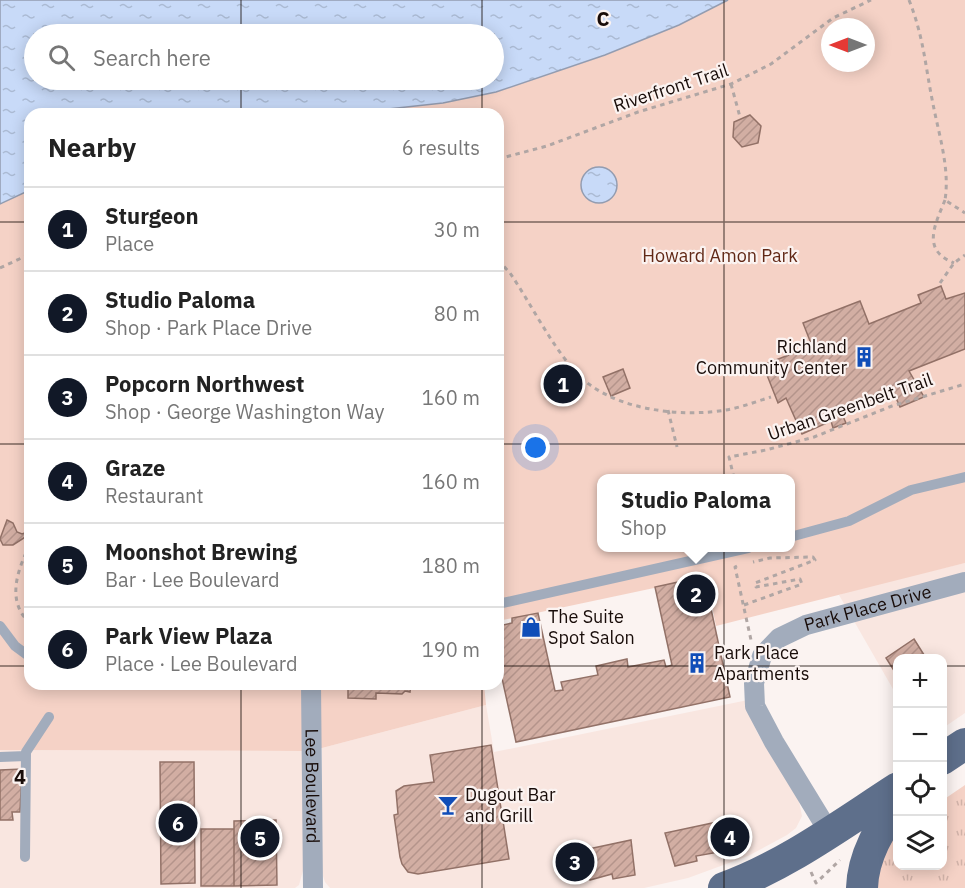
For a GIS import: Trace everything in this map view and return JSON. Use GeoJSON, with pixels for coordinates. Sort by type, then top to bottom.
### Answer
{"type":"FeatureCollection","features":[{"type":"Feature","properties":{"kind":"main road"},"geometry":{"type":"LineString","coordinates":[[947,756],[965,744]]}},
{"type":"Feature","properties":{"kind":"main road"},"geometry":{"type":"LineString","coordinates":[[724,888],[771,867],[893,791]]}},
{"type":"Feature","properties":{"kind":"main road"},"geometry":{"type":"LineString","coordinates":[[859,888],[871,847],[893,808]]}},
{"type":"Feature","properties":{"kind":"main road"},"geometry":{"type":"LineString","coordinates":[[829,832],[859,888]]}},
{"type":"Feature","properties":{"kind":"street","name":"Park Place Drive"},"geometry":{"type":"LineString","coordinates":[[829,832],[774,742],[755,706],[754,683],[762,656],[779,638],[806,625],[965,582]]}},
{"type":"Feature","properties":{"kind":"street","name":"Lee Boulevard"},"geometry":{"type":"LineString","coordinates":[[311,690],[313,888]]}},
{"type":"Feature","properties":{"kind":"lane"},"geometry":{"type":"LineString","coordinates":[[795,536],[849,521],[911,490],[965,477]]}},
{"type":"Feature","properties":{"kind":"lane"},"geometry":{"type":"LineString","coordinates":[[504,603],[730,552]]}},
{"type":"Feature","properties":{"kind":"lane"},"geometry":{"type":"LineString","coordinates":[[0,626],[15,646],[24,653]]}},
{"type":"Feature","properties":{"kind":"lane"},"geometry":{"type":"LineString","coordinates":[[25,857],[26,752],[49,717]]}},
{"type":"Feature","properties":{"kind":"lane"},"geometry":{"type":"LineString","coordinates":[[0,757],[26,756]]}},
{"type":"Feature","properties":{"kind":"path","name":"Riverfront Trail"},"geometry":{"type":"LineString","coordinates":[[504,157],[547,146],[638,112],[731,84],[771,64],[833,18],[871,0]]}},
{"type":"Feature","properties":{"kind":"path"},"geometry":{"type":"LineString","coordinates":[[909,0],[919,25],[925,50],[944,156],[947,189],[933,236],[934,245],[939,255],[954,262]]}},
{"type":"Feature","properties":{"kind":"path"},"geometry":{"type":"LineString","coordinates":[[731,84],[740,117]]}},
{"type":"Feature","properties":{"kind":"path"},"geometry":{"type":"LineString","coordinates":[[945,200],[965,213]]}},
{"type":"Feature","properties":{"kind":"path"},"geometry":{"type":"LineString","coordinates":[[940,283],[954,262],[965,255]]}},
{"type":"Feature","properties":{"kind":"path"},"geometry":{"type":"LineString","coordinates":[[0,268],[24,257]]}},
{"type":"Feature","properties":{"kind":"path"},"geometry":{"type":"LineString","coordinates":[[504,266],[573,370],[606,397],[621,403],[668,410],[721,411],[771,397]]}},
{"type":"Feature","properties":{"kind":"path","name":"Urban Greenbelt Trail"},"geometry":{"type":"LineString","coordinates":[[733,474],[729,457],[814,437],[901,402],[965,384]]}},
{"type":"Feature","properties":{"kind":"path"},"geometry":{"type":"LineString","coordinates":[[668,410],[677,447]]}},
{"type":"Feature","properties":{"kind":"path"},"geometry":{"type":"LineString","coordinates":[[744,605],[802,584],[800,579],[756,587],[754,583],[815,560],[813,557],[770,558],[750,562]]}},
{"type":"Feature","properties":{"kind":"path"},"geometry":{"type":"LineString","coordinates":[[24,558],[16,583],[18,605],[24,616]]}},
{"type":"Feature","properties":{"kind":"shaded area"},"geometry":{"type":"Polygon","coordinates":[[[965,563],[965,713],[947,725],[947,654],[893,654],[893,689],[839,595],[855,589],[965,563]]]}},
{"type":"Feature","properties":{"kind":"shaded area"},"geometry":{"type":"Polygon","coordinates":[[[748,700],[749,714],[758,734],[799,801],[802,816],[796,828],[787,835],[748,856],[688,878],[644,888],[330,888],[325,882],[322,873],[322,748],[486,705],[494,752],[748,700]]]}},
{"type":"Feature","properties":{"kind":"shaded area"},"geometry":{"type":"Polygon","coordinates":[[[0,750],[304,751],[304,867],[299,885],[295,888],[0,888],[0,750]]]}},
{"type":"Feature","properties":{"kind":"green space","name":"Howard Amon Park"},"geometry":{"type":"Polygon","coordinates":[[[728,0],[965,0],[965,563],[716,626],[706,577],[504,620],[504,108],[397,108],[443,103],[504,89],[606,55],[679,25],[728,0]]]}},
{"type":"Feature","properties":{"kind":"green space"},"geometry":{"type":"Polygon","coordinates":[[[24,193],[24,690],[485,690],[486,705],[304,751],[0,750],[0,204],[24,193]]]}},
{"type":"Feature","properties":{"kind":"green space"},"geometry":{"type":"Polygon","coordinates":[[[965,785],[965,888],[872,888],[876,848],[893,833],[893,870],[947,870],[947,797],[965,785]]]}},
{"type":"Feature","properties":{"kind":"water"},"geometry":{"type":"Polygon","coordinates":[[[0,0],[728,0],[679,25],[605,55],[504,89],[504,24],[24,24],[24,90],[502,90],[443,103],[397,108],[24,108],[24,193],[0,204],[0,0]]]}},
{"type":"Feature","properties":{"kind":"water"},"geometry":{"type":"Polygon","coordinates":[[[599,167],[612,172],[617,185],[612,198],[599,203],[586,198],[581,185],[586,172],[599,167]]]}},
{"type":"Feature","properties":{"kind":"building"},"geometry":{"type":"Polygon","coordinates":[[[750,115],[761,126],[758,143],[742,147],[733,137],[734,122],[750,115]]]}},
{"type":"Feature","properties":{"kind":"building","name":"Richland Community Center"},"geometry":{"type":"Polygon","coordinates":[[[941,286],[946,299],[965,293],[965,349],[909,371],[924,397],[900,407],[893,391],[841,412],[846,423],[833,428],[831,421],[802,434],[786,398],[778,403],[763,365],[812,346],[803,323],[860,301],[869,324],[921,303],[918,295],[941,286]]]}},
{"type":"Feature","properties":{"kind":"building"},"geometry":{"type":"Polygon","coordinates":[[[623,369],[630,388],[611,396],[603,377],[623,369]]]}},
{"type":"Feature","properties":{"kind":"building"},"geometry":{"type":"Polygon","coordinates":[[[7,520],[13,523],[17,532],[24,533],[24,538],[13,545],[3,545],[0,539],[7,520]]]}},
{"type":"Feature","properties":{"kind":"building","name":"Park Place Apartments"},"geometry":{"type":"Polygon","coordinates":[[[683,581],[684,586],[705,581],[730,697],[516,742],[504,687],[504,625],[512,623],[512,618],[538,613],[555,691],[563,690],[561,682],[598,675],[596,666],[627,659],[628,667],[664,660],[666,667],[672,665],[655,587],[683,581]]]}},
{"type":"Feature","properties":{"kind":"building"},"geometry":{"type":"Polygon","coordinates":[[[914,639],[923,654],[893,654],[893,669],[886,658],[914,639]]]}},
{"type":"Feature","properties":{"kind":"building"},"geometry":{"type":"Polygon","coordinates":[[[348,690],[410,690],[402,694],[376,693],[376,699],[348,698],[348,690]]]}},
{"type":"Feature","properties":{"kind":"building","name":"Dugout Bar and Grill"},"geometry":{"type":"Polygon","coordinates":[[[491,745],[509,859],[418,874],[408,872],[400,857],[394,815],[398,814],[396,791],[404,786],[434,782],[430,755],[491,745]]]}},
{"type":"Feature","properties":{"kind":"building"},"geometry":{"type":"Polygon","coordinates":[[[160,762],[194,762],[195,883],[161,884],[160,762]]]}},
{"type":"Feature","properties":{"kind":"building"},"geometry":{"type":"Polygon","coordinates":[[[22,769],[20,812],[12,812],[13,820],[0,820],[0,770],[22,769]]]}},
{"type":"Feature","properties":{"kind":"building"},"geometry":{"type":"Polygon","coordinates":[[[736,818],[741,843],[718,848],[719,852],[696,856],[697,861],[675,866],[665,833],[736,818]]]}},
{"type":"Feature","properties":{"kind":"building"},"geometry":{"type":"Polygon","coordinates":[[[276,820],[277,885],[234,886],[234,821],[276,820]]]}},
{"type":"Feature","properties":{"kind":"building"},"geometry":{"type":"Polygon","coordinates":[[[201,829],[234,829],[234,886],[201,886],[201,829]]]}},
{"type":"Feature","properties":{"kind":"building"},"geometry":{"type":"Polygon","coordinates":[[[631,840],[635,875],[613,879],[612,874],[590,880],[589,875],[567,881],[560,855],[631,840]]]}},
{"type":"Feature","properties":{"kind":"place","name":"Richland Community Center"},"geometry":{"type":"Point","coordinates":[864,357]}},
{"type":"Feature","properties":{"kind":"place","name":"Sturgeon"},"geometry":{"type":"Point","coordinates":[563,384]}},
{"type":"Feature","properties":{"kind":"place","name":"Studio Paloma"},"geometry":{"type":"Point","coordinates":[696,594]}},
{"type":"Feature","properties":{"kind":"place","name":"The Suite Spot Salon"},"geometry":{"type":"Point","coordinates":[531,627]}},
{"type":"Feature","properties":{"kind":"place","name":"Park Place Apartments"},"geometry":{"type":"Point","coordinates":[697,663]}},
{"type":"Feature","properties":{"kind":"place","name":"Dugout Bar and Grill"},"geometry":{"type":"Point","coordinates":[448,805]}},
{"type":"Feature","properties":{"kind":"place","name":"Park View Plaza"},"geometry":{"type":"Point","coordinates":[178,823]}},
{"type":"Feature","properties":{"kind":"place","name":"Graze"},"geometry":{"type":"Point","coordinates":[730,837]}},
{"type":"Feature","properties":{"kind":"place","name":"Moonshot Brewing"},"geometry":{"type":"Point","coordinates":[260,838]}},
{"type":"Feature","properties":{"kind":"place","name":"Popcorn Northwest"},"geometry":{"type":"Point","coordinates":[575,862]}}]}
